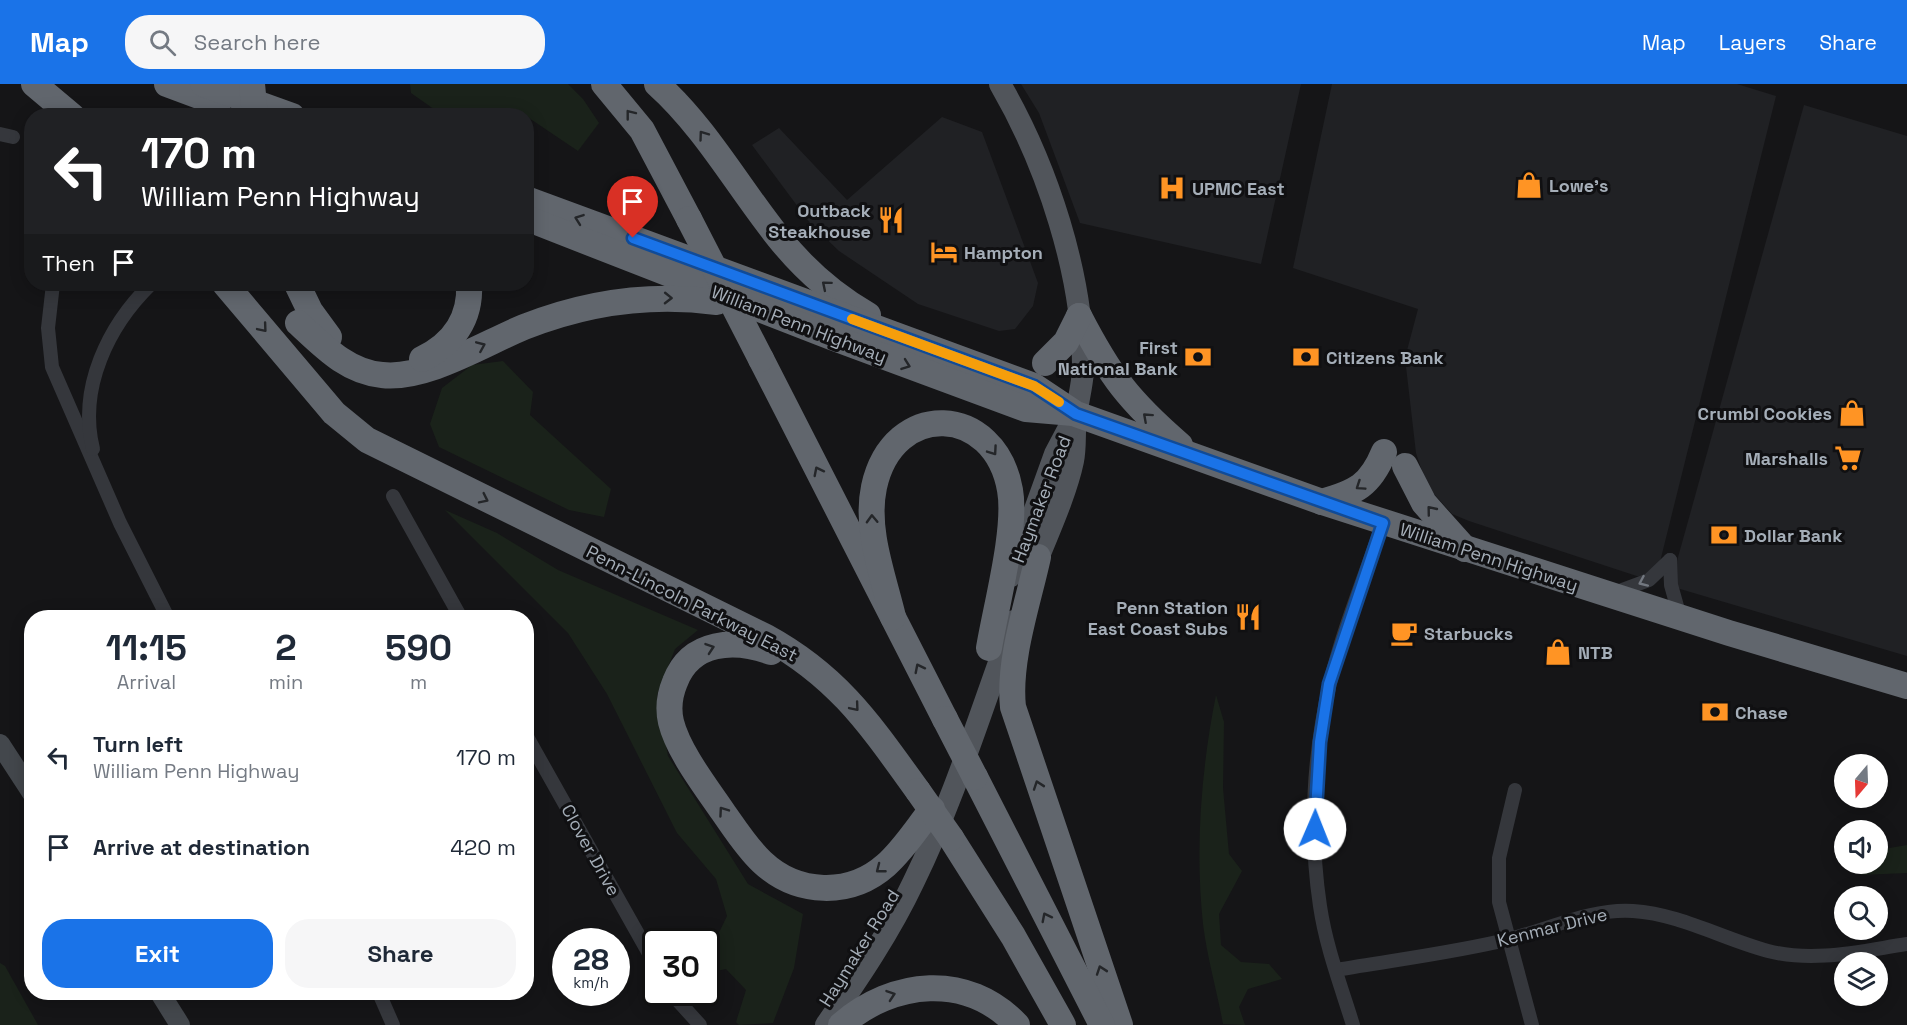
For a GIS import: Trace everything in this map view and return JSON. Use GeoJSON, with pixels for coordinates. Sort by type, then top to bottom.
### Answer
{"type":"FeatureCollection","features":[{"type":"Feature","properties":{"kind":"highway"},"geometry":{"type":"LineString","coordinates":[[34,84],[62,108]]}},
{"type":"Feature","properties":{"kind":"highway"},"geometry":{"type":"LineString","coordinates":[[167,84],[232,108]]}},
{"type":"Feature","properties":{"kind":"highway"},"geometry":{"type":"LineString","coordinates":[[203,84],[270,108]]}},
{"type":"Feature","properties":{"kind":"highway"},"geometry":{"type":"LineString","coordinates":[[252,84],[254,108]]}},
{"type":"Feature","properties":{"kind":"highway"},"geometry":{"type":"LineString","coordinates":[[268,84],[270,108]]}},
{"type":"Feature","properties":{"kind":"highway"},"geometry":{"type":"LineString","coordinates":[[604,84],[642,130],[1102,1025]]}},
{"type":"Feature","properties":{"kind":"highway"},"geometry":{"type":"LineString","coordinates":[[657,84],[696,125],[793,254],[848,302],[910,340]]}},
{"type":"Feature","properties":{"kind":"highway","name":"William Penn Highway"},"geometry":{"type":"LineString","coordinates":[[534,202],[1034,386],[1076,414],[1191,456],[1383,523],[1907,686]]}},
{"type":"Feature","properties":{"kind":"highway","name":"William Penn Highway"},"geometry":{"type":"LineString","coordinates":[[534,221],[760,310],[1026,409],[1076,414]]}},
{"type":"Feature","properties":{"kind":"highway","name":"Penn-Lincoln Parkway East"},"geometry":{"type":"LineString","coordinates":[[231,291],[346,423],[380,448],[766,637],[814,666],[858,710],[925,800],[1013,936],[1064,1025]]}},
{"type":"Feature","properties":{"kind":"highway"},"geometry":{"type":"LineString","coordinates":[[283,291],[325,376],[342,400],[374,430],[432,474]]}},
{"type":"Feature","properties":{"kind":"highway"},"geometry":{"type":"LineString","coordinates":[[300,291],[313,316],[335,343],[365,361],[390,366],[422,360],[451,339],[465,315],[469,291]]}},
{"type":"Feature","properties":{"kind":"highway"},"geometry":{"type":"LineString","coordinates":[[298,323],[345,363],[362,371],[390,376],[417,372],[542,321],[602,304],[639,299],[676,298],[760,310]]}},
{"type":"Feature","properties":{"kind":"highway"},"geometry":{"type":"LineString","coordinates":[[1045,363],[1066,342],[1079,316]]}},
{"type":"Feature","properties":{"kind":"highway"},"geometry":{"type":"LineString","coordinates":[[1079,316],[1120,387],[1142,412],[1191,456]]}},
{"type":"Feature","properties":{"kind":"highway"},"geometry":{"type":"LineString","coordinates":[[893,617],[872,526],[874,489],[880,468],[895,442],[910,430],[937,422],[964,427],[980,435],[998,457],[1006,476],[1011,498],[1011,522],[989,648]]}},
{"type":"Feature","properties":{"kind":"highway"},"geometry":{"type":"LineString","coordinates":[[1322,502],[1365,484],[1374,473],[1394,459],[1424,503],[1465,549]]}},
{"type":"Feature","properties":{"kind":"highway"},"geometry":{"type":"LineString","coordinates":[[1038,557],[1015,661],[1012,685],[1013,707],[1120,1025]]}},
{"type":"Feature","properties":{"kind":"highway"},"geometry":{"type":"LineString","coordinates":[[814,666],[759,648],[728,643],[709,648],[692,657],[680,670],[673,686],[670,715],[675,733],[714,798],[753,853],[777,874],[797,884],[827,888],[848,885],[868,878],[885,866],[925,800]]}},
{"type":"Feature","properties":{"kind":"highway"},"geometry":{"type":"LineString","coordinates":[[841,1025],[883,997],[924,987],[954,990],[973,995],[999,1008],[1017,1025]]}},
{"type":"Feature","properties":{"kind":"main road"},"geometry":{"type":"LineString","coordinates":[[1000,84],[1032,148],[1054,207],[1065,246],[1079,316],[1083,370],[1076,414]]}},
{"type":"Feature","properties":{"kind":"main road"},"geometry":{"type":"LineString","coordinates":[[1005,375],[1028,372],[1045,363]]}},
{"type":"Feature","properties":{"kind":"main road","name":"Haymaker Road"},"geometry":{"type":"LineString","coordinates":[[826,1025],[879,945],[930,848],[1073,461],[1076,414]]}},
{"type":"Feature","properties":{"kind":"main road","name":"Haymaker Road"},"geometry":{"type":"LineString","coordinates":[[808,1025],[849,970],[902,877],[925,800],[989,648],[1055,454],[1076,414]]}},
{"type":"Feature","properties":{"kind":"main road"},"geometry":{"type":"LineString","coordinates":[[0,744],[24,781]]}},
{"type":"Feature","properties":{"kind":"main road"},"geometry":{"type":"LineString","coordinates":[[164,1000],[180,1025]]}},
{"type":"Feature","properties":{"kind":"street"},"geometry":{"type":"LineString","coordinates":[[53,291],[49,347],[52,367],[104,486],[164,610]]}},
{"type":"Feature","properties":{"kind":"street"},"geometry":{"type":"LineString","coordinates":[[104,486],[91,441],[91,401],[102,354],[113,329],[130,304],[144,291]]}},
{"type":"Feature","properties":{"kind":"street"},"geometry":{"type":"LineString","coordinates":[[70,408],[81,412],[87,409],[91,401]]}},
{"type":"Feature","properties":{"kind":"street"},"geometry":{"type":"LineString","coordinates":[[393,496],[457,610]]}},
{"type":"Feature","properties":{"kind":"street"},"geometry":{"type":"LineString","coordinates":[[1353,1025],[1326,936],[1317,883],[1315,829],[1320,742],[1336,658],[1383,523]]}},
{"type":"Feature","properties":{"kind":"street"},"geometry":{"type":"LineString","coordinates":[[1609,595],[1649,580],[1670,560],[1671,585],[1680,617]]}},
{"type":"Feature","properties":{"kind":"street","name":"Clover Drive"},"geometry":{"type":"LineString","coordinates":[[534,749],[642,941]]}},
{"type":"Feature","properties":{"kind":"street"},"geometry":{"type":"LineString","coordinates":[[1515,790],[1499,858],[1499,902],[1532,1025]]}},
{"type":"Feature","properties":{"kind":"street","name":"Kenmar Drive"},"geometry":{"type":"LineString","coordinates":[[1336,970],[1508,939],[1603,913],[1632,910],[1663,916],[1769,951],[1795,955],[1821,957],[1907,944]]}},
{"type":"Feature","properties":{"kind":"street"},"geometry":{"type":"LineString","coordinates":[[382,1000],[393,1025]]}},
{"type":"Feature","properties":{"kind":"street"},"geometry":{"type":"LineString","coordinates":[[683,1006],[700,1025]]}},
{"type":"Feature","properties":{"kind":"shaded area"},"geometry":{"type":"Polygon","coordinates":[[[410,84],[568,84],[583,99],[599,123],[578,151],[534,121],[534,108],[432,108],[411,93],[410,84]]]}},
{"type":"Feature","properties":{"kind":"shaded area","name":"UPMC East"},"geometry":{"type":"Polygon","coordinates":[[[1021,84],[1301,84],[1261,264],[1080,223],[1039,113],[1021,84]]]}},
{"type":"Feature","properties":{"kind":"shaded area"},"geometry":{"type":"Polygon","coordinates":[[[1332,84],[1737,84],[1776,96],[1655,582],[1452,514],[1427,486],[1416,453],[1405,358],[1418,309],[1293,268],[1332,84]]]}},
{"type":"Feature","properties":{"kind":"shaded area"},"geometry":{"type":"Polygon","coordinates":[[[1804,105],[1907,136],[1907,656],[1670,586],[1804,105]]]}},
{"type":"Feature","properties":{"kind":"shaded area"},"geometry":{"type":"Polygon","coordinates":[[[942,117],[982,132],[1038,283],[1033,306],[1015,329],[999,331],[918,304],[839,251],[810,223],[752,145],[779,128],[847,200],[942,117]]]}},
{"type":"Feature","properties":{"kind":"shaded area"},"geometry":{"type":"Polygon","coordinates":[[[503,361],[533,392],[530,415],[611,489],[604,517],[569,510],[439,447],[430,424],[442,388],[472,365],[503,361]]]}},
{"type":"Feature","properties":{"kind":"shaded area"},"geometry":{"type":"Polygon","coordinates":[[[445,510],[497,533],[558,570],[698,630],[675,649],[657,695],[668,756],[748,884],[803,914],[794,968],[773,1023],[739,1025],[736,1022],[746,990],[726,969],[720,970],[720,930],[727,916],[716,879],[677,833],[607,694],[568,633],[445,510]]]}},
{"type":"Feature","properties":{"kind":"shaded area"},"geometry":{"type":"Polygon","coordinates":[[[1216,695],[1224,722],[1223,788],[1229,854],[1242,871],[1219,914],[1221,945],[1241,962],[1269,964],[1282,979],[1248,989],[1239,1007],[1245,1025],[1223,1024],[1203,924],[1200,867],[1201,810],[1216,695]]]}},
{"type":"Feature","properties":{"kind":"shaded area"},"geometry":{"type":"Polygon","coordinates":[[[1907,845],[1907,873],[1888,874],[1888,848],[1907,845]]]}},
{"type":"Feature","properties":{"kind":"shaded area"},"geometry":{"type":"Polygon","coordinates":[[[0,963],[5,966],[38,1025],[0,1025],[0,963]]]}},
{"type":"Feature","properties":{"kind":"slow traffic"},"geometry":{"type":"LineString","coordinates":[[852,319],[1034,386],[1059,402]]}},
{"type":"Feature","properties":{"kind":"place","name":"Lowe's"},"geometry":{"type":"Point","coordinates":[1529,185]}},
{"type":"Feature","properties":{"kind":"place","name":"UPMC East"},"geometry":{"type":"Point","coordinates":[1172,188]}},
{"type":"Feature","properties":{"kind":"place","name":"Outback Steakhouse"},"geometry":{"type":"Point","coordinates":[891,220]}},
{"type":"Feature","properties":{"kind":"place","name":"Hampton"},"geometry":{"type":"Point","coordinates":[944,252]}},
{"type":"Feature","properties":{"kind":"place","name":"First National Bank"},"geometry":{"type":"Point","coordinates":[1198,357]}},
{"type":"Feature","properties":{"kind":"place","name":"Citizens Bank"},"geometry":{"type":"Point","coordinates":[1306,357]}},
{"type":"Feature","properties":{"kind":"place","name":"Crumbl Cookies"},"geometry":{"type":"Point","coordinates":[1852,413]}},
{"type":"Feature","properties":{"kind":"place","name":"Marshalls"},"geometry":{"type":"Point","coordinates":[1848,458]}},
{"type":"Feature","properties":{"kind":"place","name":"Dollar Bank"},"geometry":{"type":"Point","coordinates":[1724,535]}},
{"type":"Feature","properties":{"kind":"place","name":"Penn Station East Coast Subs"},"geometry":{"type":"Point","coordinates":[1248,617]}},
{"type":"Feature","properties":{"kind":"place","name":"Starbucks"},"geometry":{"type":"Point","coordinates":[1404,633]}},
{"type":"Feature","properties":{"kind":"place","name":"NTB"},"geometry":{"type":"Point","coordinates":[1558,652]}},
{"type":"Feature","properties":{"kind":"place","name":"Chase"},"geometry":{"type":"Point","coordinates":[1715,712]}},
{"type":"Feature","properties":{"kind":"route"},"geometry":{"type":"LineString","coordinates":[[633,238],[1034,386],[1076,414],[1383,523],[1329,684],[1317,770],[1315,829]]}}]}
